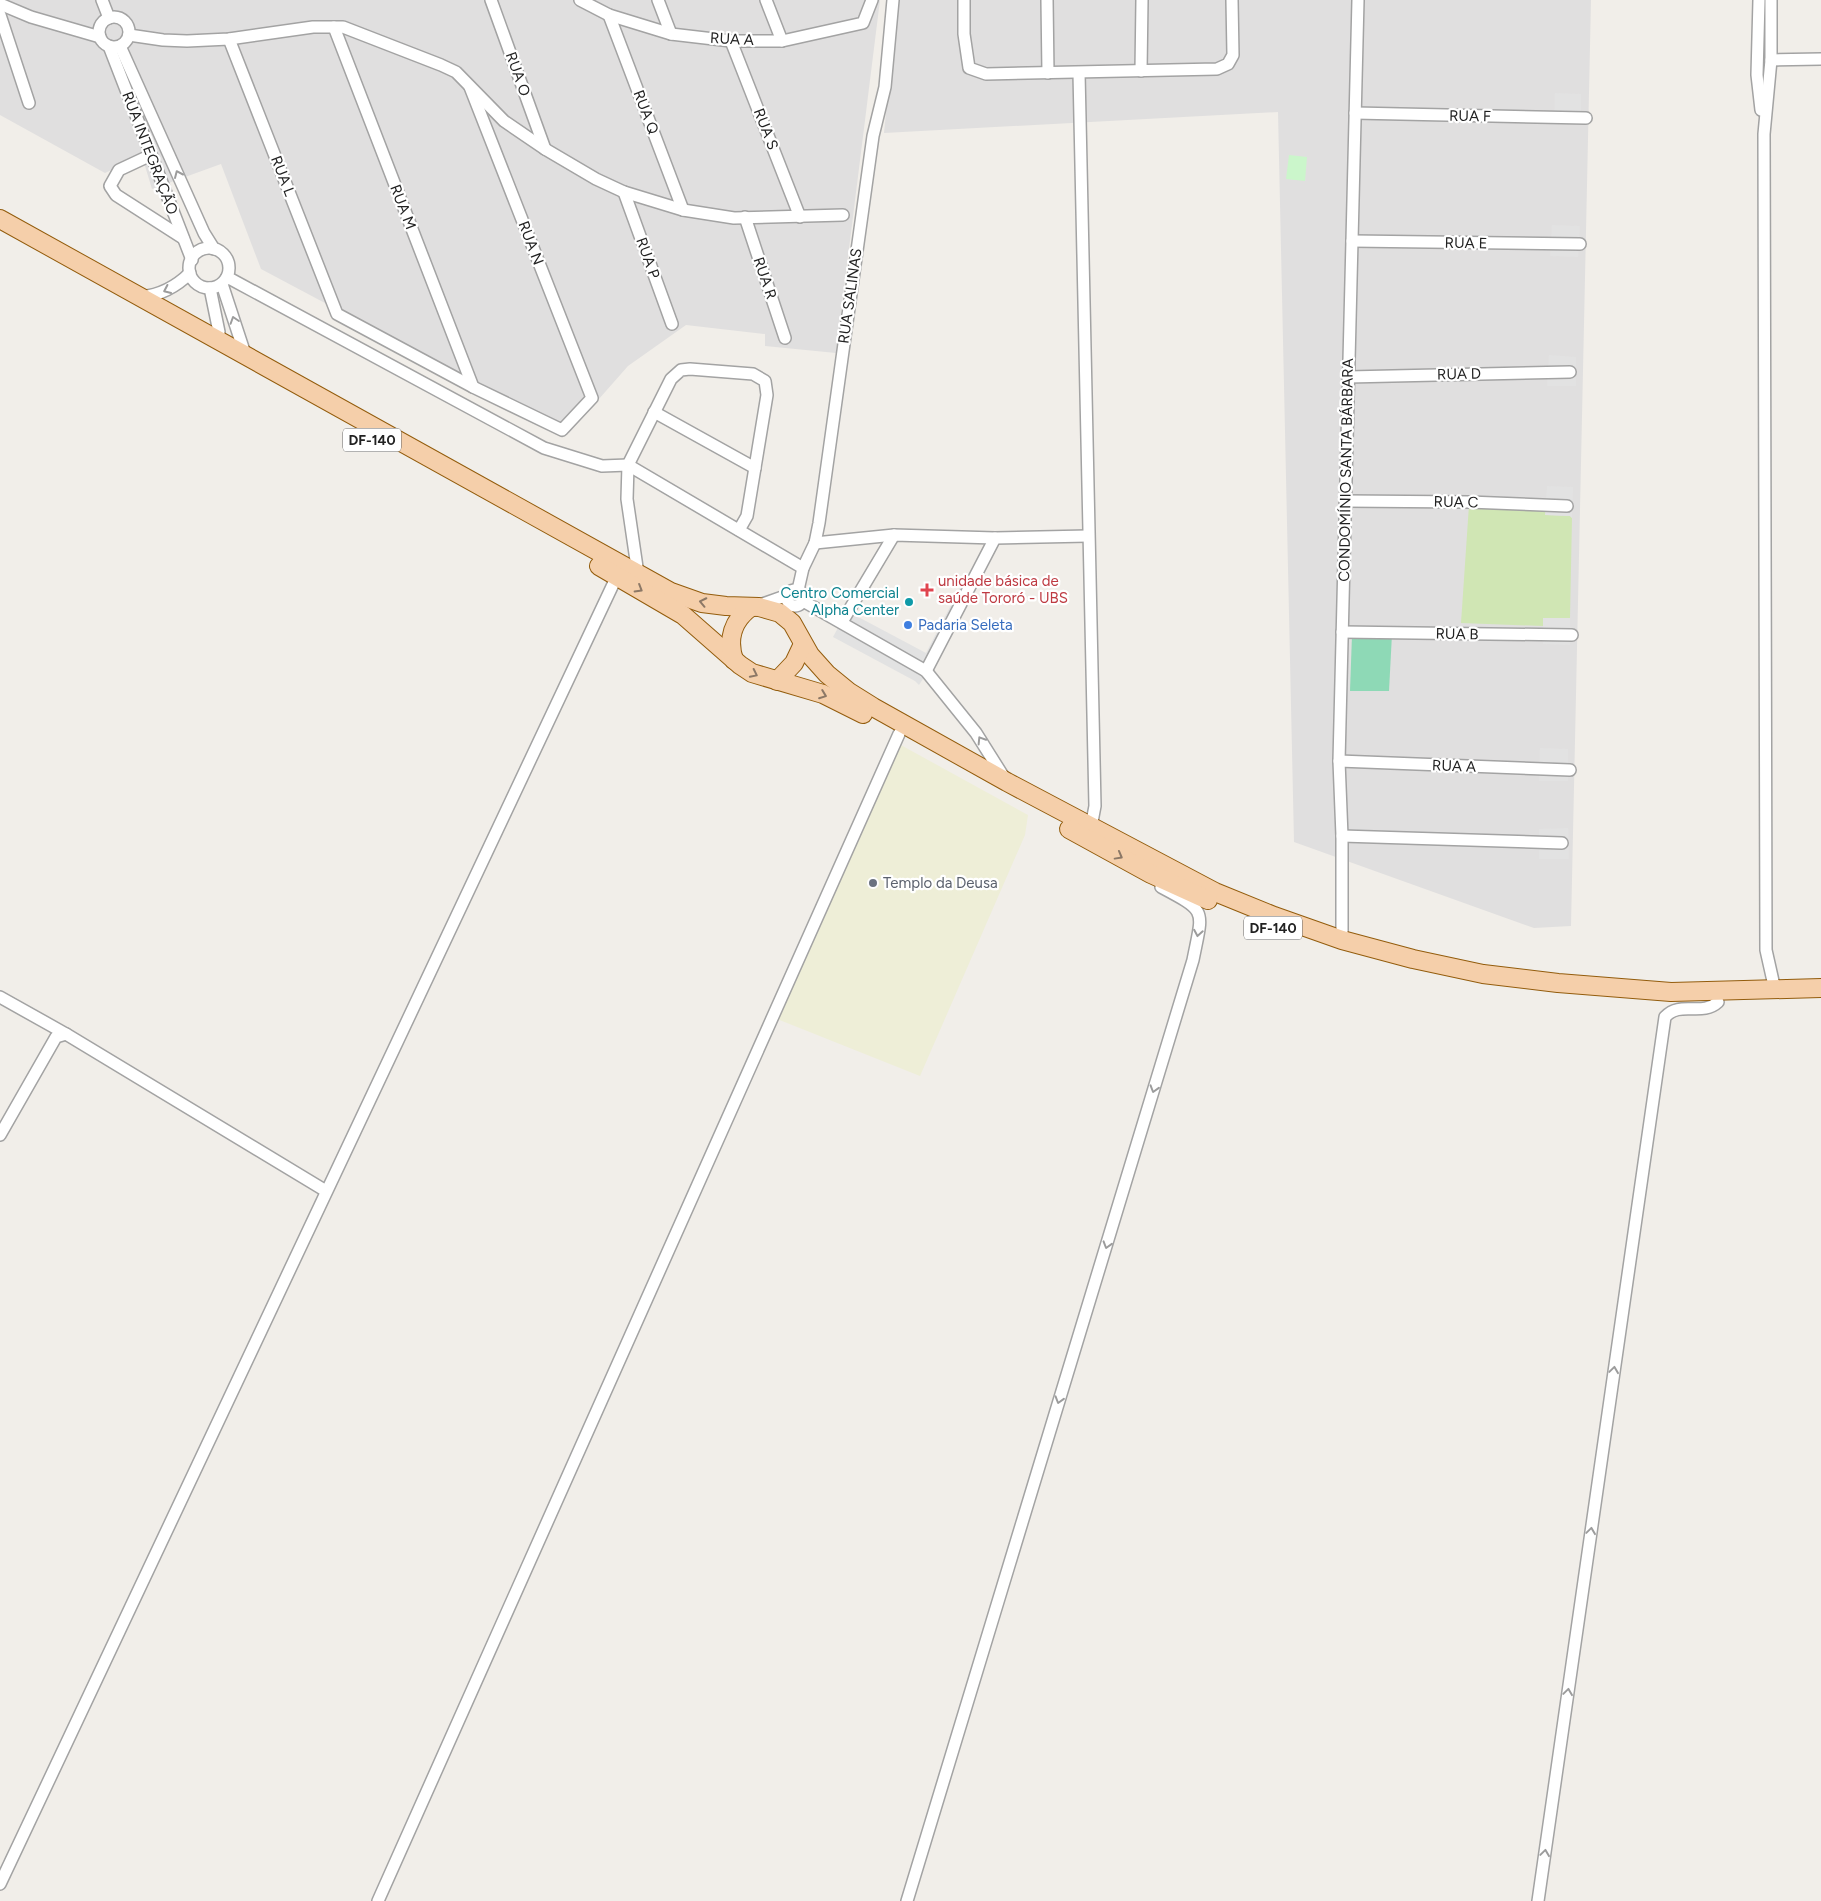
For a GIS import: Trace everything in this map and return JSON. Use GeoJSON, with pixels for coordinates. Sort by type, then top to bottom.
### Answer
{"type":"FeatureCollection","features":[{"type":"Feature","properties":{"kind":"main road","name":"DF-140"},"geometry":{"type":"LineString","coordinates":[[0,219],[638,574],[688,599],[718,605],[773,610],[786,618],[828,674],[849,692],[1007,782],[1215,892],[1274,916],[1342,940],[1414,959],[1483,974],[1558,984],[1671,992],[1821,988]]}},
{"type":"Feature","properties":{"kind":"main road","name":"DF-140"},"geometry":{"type":"LineString","coordinates":[[0,233],[617,576],[683,616],[752,674],[797,685],[837,700],[1152,874],[1271,927],[1337,951],[1410,970],[1485,986],[1558,995],[1658,1001],[1718,1002],[1821,999]]}},
{"type":"Feature","properties":{"kind":"main road"},"geometry":{"type":"LineString","coordinates":[[734,660],[731,646],[733,630],[740,617],[751,607]]}},
{"type":"Feature","properties":{"kind":"main road"},"geometry":{"type":"LineString","coordinates":[[776,681],[794,663],[800,636]]}},
{"type":"Feature","properties":{"kind":"street"},"geometry":{"type":"LineString","coordinates":[[102,0],[109,18]]}},
{"type":"Feature","properties":{"kind":"street","name":"RUA O"},"geometry":{"type":"LineString","coordinates":[[491,0],[545,149]]}},
{"type":"Feature","properties":{"kind":"street","name":"RUA A"},"geometry":{"type":"LineString","coordinates":[[580,0],[609,15],[671,34],[731,41],[782,41],[863,23],[872,0]]}},
{"type":"Feature","properties":{"kind":"street"},"geometry":{"type":"LineString","coordinates":[[658,0],[671,34]]}},
{"type":"Feature","properties":{"kind":"street"},"geometry":{"type":"LineString","coordinates":[[766,0],[782,41]]}},
{"type":"Feature","properties":{"kind":"street","name":"RUA SALINAS"},"geometry":{"type":"LineString","coordinates":[[800,636],[796,617],[797,598],[803,568],[815,543],[819,523],[872,136],[884,87],[893,0]]}},
{"type":"Feature","properties":{"kind":"street"},"geometry":{"type":"LineString","coordinates":[[964,0],[964,34],[969,68],[986,74],[1217,69],[1228,64],[1232,55],[1232,0]]}},
{"type":"Feature","properties":{"kind":"street"},"geometry":{"type":"LineString","coordinates":[[1047,0],[1048,73]]}},
{"type":"Feature","properties":{"kind":"street"},"geometry":{"type":"LineString","coordinates":[[1141,71],[1142,0]]}},
{"type":"Feature","properties":{"kind":"street","name":"CONDOMÍNIO SANTA BÁRBARA"},"geometry":{"type":"LineString","coordinates":[[1342,940],[1342,836],[1339,761],[1358,0]]}},
{"type":"Feature","properties":{"kind":"street"},"geometry":{"type":"LineString","coordinates":[[1759,0],[1757,75],[1764,134]]}},
{"type":"Feature","properties":{"kind":"street"},"geometry":{"type":"LineString","coordinates":[[1771,0],[1771,60],[1764,134],[1766,950],[1775,990]]}},
{"type":"Feature","properties":{"kind":"street"},"geometry":{"type":"LineString","coordinates":[[0,4],[31,17],[110,43],[126,41],[129,28],[122,18],[115,16],[109,18],[101,26],[110,43]]}},
{"type":"Feature","properties":{"kind":"street"},"geometry":{"type":"LineString","coordinates":[[0,15],[29,103]]}},
{"type":"Feature","properties":{"kind":"street","name":"RUA Q"},"geometry":{"type":"LineString","coordinates":[[609,15],[683,210]]}},
{"type":"Feature","properties":{"kind":"street"},"geometry":{"type":"LineString","coordinates":[[129,34],[171,40],[229,39],[313,27],[343,27],[456,72],[504,121],[596,180],[624,192],[683,210],[734,218],[842,215]]}},
{"type":"Feature","properties":{"kind":"street","name":"RUA M"},"geometry":{"type":"LineString","coordinates":[[334,27],[473,388]]}},
{"type":"Feature","properties":{"kind":"street","name":"RUA L"},"geometry":{"type":"LineString","coordinates":[[229,39],[337,314],[473,388]]}},
{"type":"Feature","properties":{"kind":"street","name":"RUA S"},"geometry":{"type":"LineString","coordinates":[[731,41],[800,217]]}},
{"type":"Feature","properties":{"kind":"street","name":"RUA INTEGRAÇÃO"},"geometry":{"type":"LineString","coordinates":[[110,43],[192,260]]}},
{"type":"Feature","properties":{"kind":"street","name":"RUA INTEGRAÇÃO"},"geometry":{"type":"LineString","coordinates":[[110,43],[186,192],[206,238],[214,249]]}},
{"type":"Feature","properties":{"kind":"street"},"geometry":{"type":"LineString","coordinates":[[1771,60],[1821,59]]}},
{"type":"Feature","properties":{"kind":"street"},"geometry":{"type":"LineString","coordinates":[[1079,73],[1095,806],[1091,827]]}},
{"type":"Feature","properties":{"kind":"street","name":"RUA N"},"geometry":{"type":"LineString","coordinates":[[470,87],[592,398],[562,430],[473,388]]}},
{"type":"Feature","properties":{"kind":"street","name":"RUA F"},"geometry":{"type":"LineString","coordinates":[[1355,114],[1586,118]]}},
{"type":"Feature","properties":{"kind":"street"},"geometry":{"type":"LineString","coordinates":[[151,155],[119,170],[110,186],[116,195],[183,238]]}},
{"type":"Feature","properties":{"kind":"street"},"geometry":{"type":"LineString","coordinates":[[168,199],[186,192]]}},
{"type":"Feature","properties":{"kind":"street","name":"RUA P"},"geometry":{"type":"LineString","coordinates":[[624,192],[672,324]]}},
{"type":"Feature","properties":{"kind":"street","name":"RUA R"},"geometry":{"type":"LineString","coordinates":[[745,217],[786,338]]}},
{"type":"Feature","properties":{"kind":"street","name":"RUA E"},"geometry":{"type":"LineString","coordinates":[[1352,241],[1580,244]]}},
{"type":"Feature","properties":{"kind":"street"},"geometry":{"type":"LineString","coordinates":[[139,298],[164,292],[178,284],[190,273],[192,260],[201,250],[214,249],[225,257],[229,270],[224,280],[210,288],[198,285],[190,273]]}},
{"type":"Feature","properties":{"kind":"street"},"geometry":{"type":"LineString","coordinates":[[224,280],[246,357]]}},
{"type":"Feature","properties":{"kind":"street"},"geometry":{"type":"LineString","coordinates":[[224,280],[544,448],[602,466],[628,465],[803,568]]}},
{"type":"Feature","properties":{"kind":"street"},"geometry":{"type":"LineString","coordinates":[[210,288],[219,332],[218,342]]}},
{"type":"Feature","properties":{"kind":"street"},"geometry":{"type":"LineString","coordinates":[[638,574],[627,499],[628,465],[671,379],[681,370],[753,374],[765,381],[768,395],[747,516],[739,530]]}},
{"type":"Feature","properties":{"kind":"street","name":"RUA D"},"geometry":{"type":"LineString","coordinates":[[1348,376],[1570,372]]}},
{"type":"Feature","properties":{"kind":"street"},"geometry":{"type":"LineString","coordinates":[[654,412],[755,468]]}},
{"type":"Feature","properties":{"kind":"street","name":"RUA C"},"geometry":{"type":"LineString","coordinates":[[1345,501],[1469,502],[1567,506]]}},
{"type":"Feature","properties":{"kind":"street"},"geometry":{"type":"LineString","coordinates":[[842,622],[894,535]]}},
{"type":"Feature","properties":{"kind":"street"},"geometry":{"type":"LineString","coordinates":[[815,543],[894,535],[995,538],[1088,536]]}},
{"type":"Feature","properties":{"kind":"street"},"geometry":{"type":"LineString","coordinates":[[926,671],[995,538]]}},
{"type":"Feature","properties":{"kind":"street"},"geometry":{"type":"LineString","coordinates":[[0,1884],[617,576]]}},
{"type":"Feature","properties":{"kind":"street"},"geometry":{"type":"LineString","coordinates":[[751,607],[797,598],[926,671],[976,733],[1007,782]]}},
{"type":"Feature","properties":{"kind":"street","name":"RUA B"},"geometry":{"type":"LineString","coordinates":[[1342,632],[1572,635]]}},
{"type":"Feature","properties":{"kind":"street"},"geometry":{"type":"LineString","coordinates":[[378,1901],[900,734]]}},
{"type":"Feature","properties":{"kind":"street","name":"RUA A"},"geometry":{"type":"LineString","coordinates":[[1339,761],[1570,770]]}},
{"type":"Feature","properties":{"kind":"street"},"geometry":{"type":"LineString","coordinates":[[1342,836],[1562,843]]}},
{"type":"Feature","properties":{"kind":"street"},"geometry":{"type":"LineString","coordinates":[[907,1901],[1193,960],[1200,926],[1198,910],[1191,903],[1154,882],[1152,874]]}},
{"type":"Feature","properties":{"kind":"street"},"geometry":{"type":"LineString","coordinates":[[0,997],[66,1034],[326,1191]]}},
{"type":"Feature","properties":{"kind":"street"},"geometry":{"type":"LineString","coordinates":[[1538,1901],[1665,1017],[1670,1011],[1677,1009],[1705,1009],[1712,1007],[1718,1002]]}},
{"type":"Feature","properties":{"kind":"street"},"geometry":{"type":"LineString","coordinates":[[0,1135],[56,1037],[66,1034]]}},
{"type":"Feature","properties":{"kind":"shaded area"},"geometry":{"type":"Polygon","coordinates":[[[0,0],[880,0],[836,353],[765,346],[765,334],[686,325],[628,366],[569,433],[261,269],[221,164],[152,189],[142,156],[105,173],[0,115],[0,0]]]}},
{"type":"Feature","properties":{"kind":"shaded area"},"geometry":{"type":"Polygon","coordinates":[[[897,0],[1591,0],[1571,926],[1534,928],[1294,842],[1278,112],[884,133],[897,0]]]}},
{"type":"Feature","properties":{"kind":"shaded area"},"geometry":{"type":"Polygon","coordinates":[[[1555,93],[1581,94],[1581,123],[1554,123],[1555,93]]]}},
{"type":"Feature","properties":{"kind":"shaded area"},"geometry":{"type":"Polygon","coordinates":[[[1552,225],[1580,226],[1578,257],[1550,256],[1552,225]]]}},
{"type":"Feature","properties":{"kind":"shaded area"},"geometry":{"type":"Polygon","coordinates":[[[1549,355],[1576,357],[1576,386],[1547,386],[1549,355]]]}},
{"type":"Feature","properties":{"kind":"shaded area"},"geometry":{"type":"Polygon","coordinates":[[[1547,486],[1573,487],[1572,518],[1570,516],[1545,515],[1547,486]]]}},
{"type":"Feature","properties":{"kind":"shaded area"},"geometry":{"type":"Polygon","coordinates":[[[963,582],[970,586],[928,671],[919,685],[915,681],[833,637],[847,611],[926,653],[963,582]]]}},
{"type":"Feature","properties":{"kind":"shaded area"},"geometry":{"type":"Polygon","coordinates":[[[1543,618],[1570,618],[1570,645],[1543,644],[1543,618]]]}},
{"type":"Feature","properties":{"kind":"shaded area"},"geometry":{"type":"Polygon","coordinates":[[[1540,748],[1568,749],[1568,781],[1539,781],[1540,748]]]}},
{"type":"Feature","properties":{"kind":"shaded area"},"geometry":{"type":"Polygon","coordinates":[[[1568,828],[1569,859],[1539,859],[1539,829],[1568,828]]]}},
{"type":"Feature","properties":{"kind":"green space"},"geometry":{"type":"Polygon","coordinates":[[[1289,155],[1307,157],[1305,181],[1286,179],[1289,155]]]}},
{"type":"Feature","properties":{"kind":"green space"},"geometry":{"type":"Polygon","coordinates":[[[1469,505],[1546,507],[1546,515],[1570,516],[1572,518],[1570,618],[1543,618],[1543,626],[1461,623],[1469,505]]]}},
{"type":"Feature","properties":{"kind":"green space"},"geometry":{"type":"Polygon","coordinates":[[[1392,634],[1389,691],[1350,691],[1352,635],[1392,634]]]}},
{"type":"Feature","properties":{"kind":"green space"},"geometry":{"type":"Polygon","coordinates":[[[899,744],[1028,815],[1025,835],[920,1076],[777,1019],[899,744]]]}},
{"type":"Feature","properties":{"kind":"place","name":"unidade básica de saúde Tororó - UBS"},"geometry":{"type":"Point","coordinates":[927,590]}},
{"type":"Feature","properties":{"kind":"place","name":"Centro Comercial Alpha Center"},"geometry":{"type":"Point","coordinates":[909,602]}},
{"type":"Feature","properties":{"kind":"place","name":"Padaria Seleta"},"geometry":{"type":"Point","coordinates":[908,625]}},
{"type":"Feature","properties":{"kind":"place","name":"Templo da Deusa"},"geometry":{"type":"Point","coordinates":[873,883]}}]}
